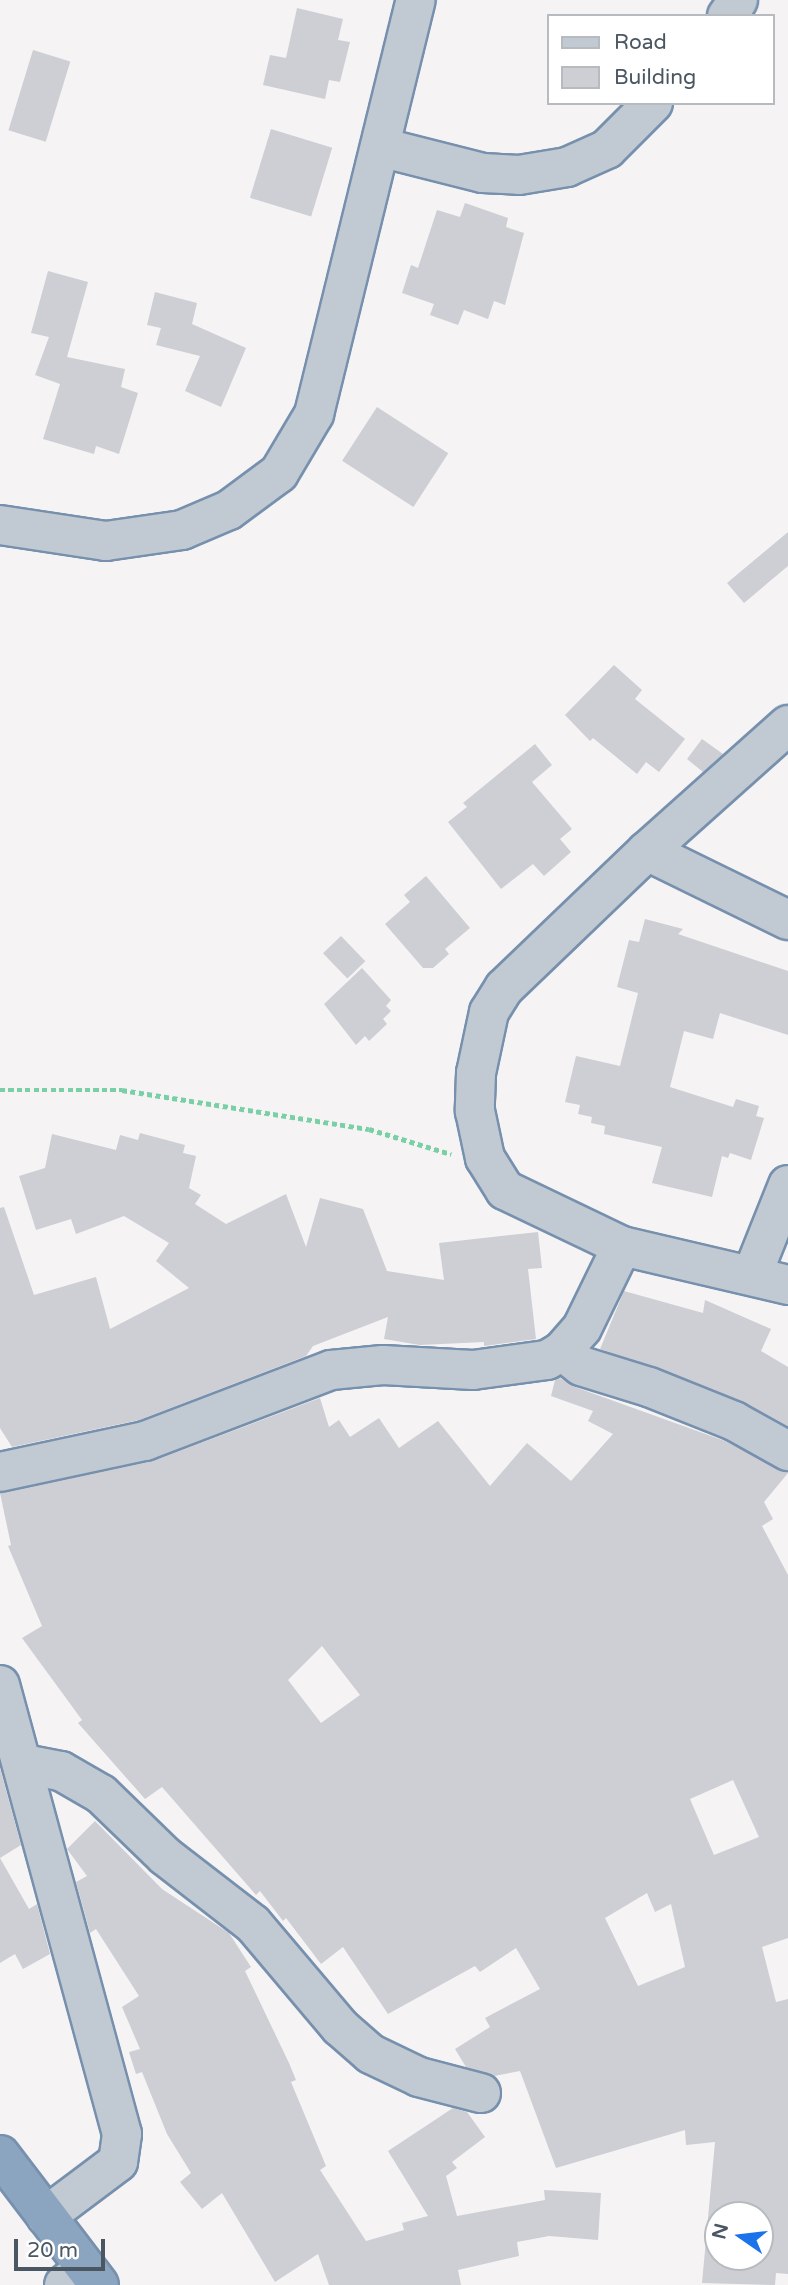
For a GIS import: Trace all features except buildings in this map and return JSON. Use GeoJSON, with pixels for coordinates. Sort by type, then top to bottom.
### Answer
{"type":"FeatureCollection","features":[{"type":"Feature","properties":{"kind":"highway"},"geometry":{"type":"LineString","coordinates":[[0,2155],[46,2217],[83,2279]]}},
{"type":"Feature","properties":{"kind":"street"},"geometry":{"type":"LineString","coordinates":[[0,525],[106,541],[182,530],[229,510],[279,473],[314,414],[416,0]]}},
{"type":"Feature","properties":{"kind":"street"},"geometry":{"type":"LineString","coordinates":[[380,147],[483,173],[531,173],[567,167],[607,149],[651,105]]}},
{"type":"Feature","properties":{"kind":"street"},"geometry":{"type":"LineString","coordinates":[[788,725],[647,851],[504,988],[489,1012],[476,1073],[478,1136],[485,1158],[505,1190],[622,1246],[788,1285]]}},
{"type":"Feature","properties":{"kind":"street"},"geometry":{"type":"LineString","coordinates":[[647,851],[788,920]]}},
{"type":"Feature","properties":{"kind":"street"},"geometry":{"type":"LineString","coordinates":[[752,1275],[788,1185]]}},
{"type":"Feature","properties":{"kind":"street"},"geometry":{"type":"LineString","coordinates":[[0,1472],[145,1441],[297,1380],[331,1370],[359,1365],[510,1368],[547,1360],[562,1351],[596,1304],[622,1246]]}},
{"type":"Feature","properties":{"kind":"street"},"geometry":{"type":"LineString","coordinates":[[562,1351],[581,1366],[698,1406],[788,1451]]}},
{"type":"Feature","properties":{"kind":"street"},"geometry":{"type":"LineString","coordinates":[[0,1685],[24,1764],[122,2134],[118,2162],[46,2217]]}},
{"type":"Feature","properties":{"kind":"street"},"geometry":{"type":"LineString","coordinates":[[24,1764],[61,1771],[102,1794],[165,1856],[253,1924],[340,2027],[371,2054],[419,2077],[481,2093]]}},
{"type":"Feature","properties":{"kind":"path"},"geometry":{"type":"LineString","coordinates":[[0,1090],[122,1090],[369,1129],[457,1156]]}}]}
